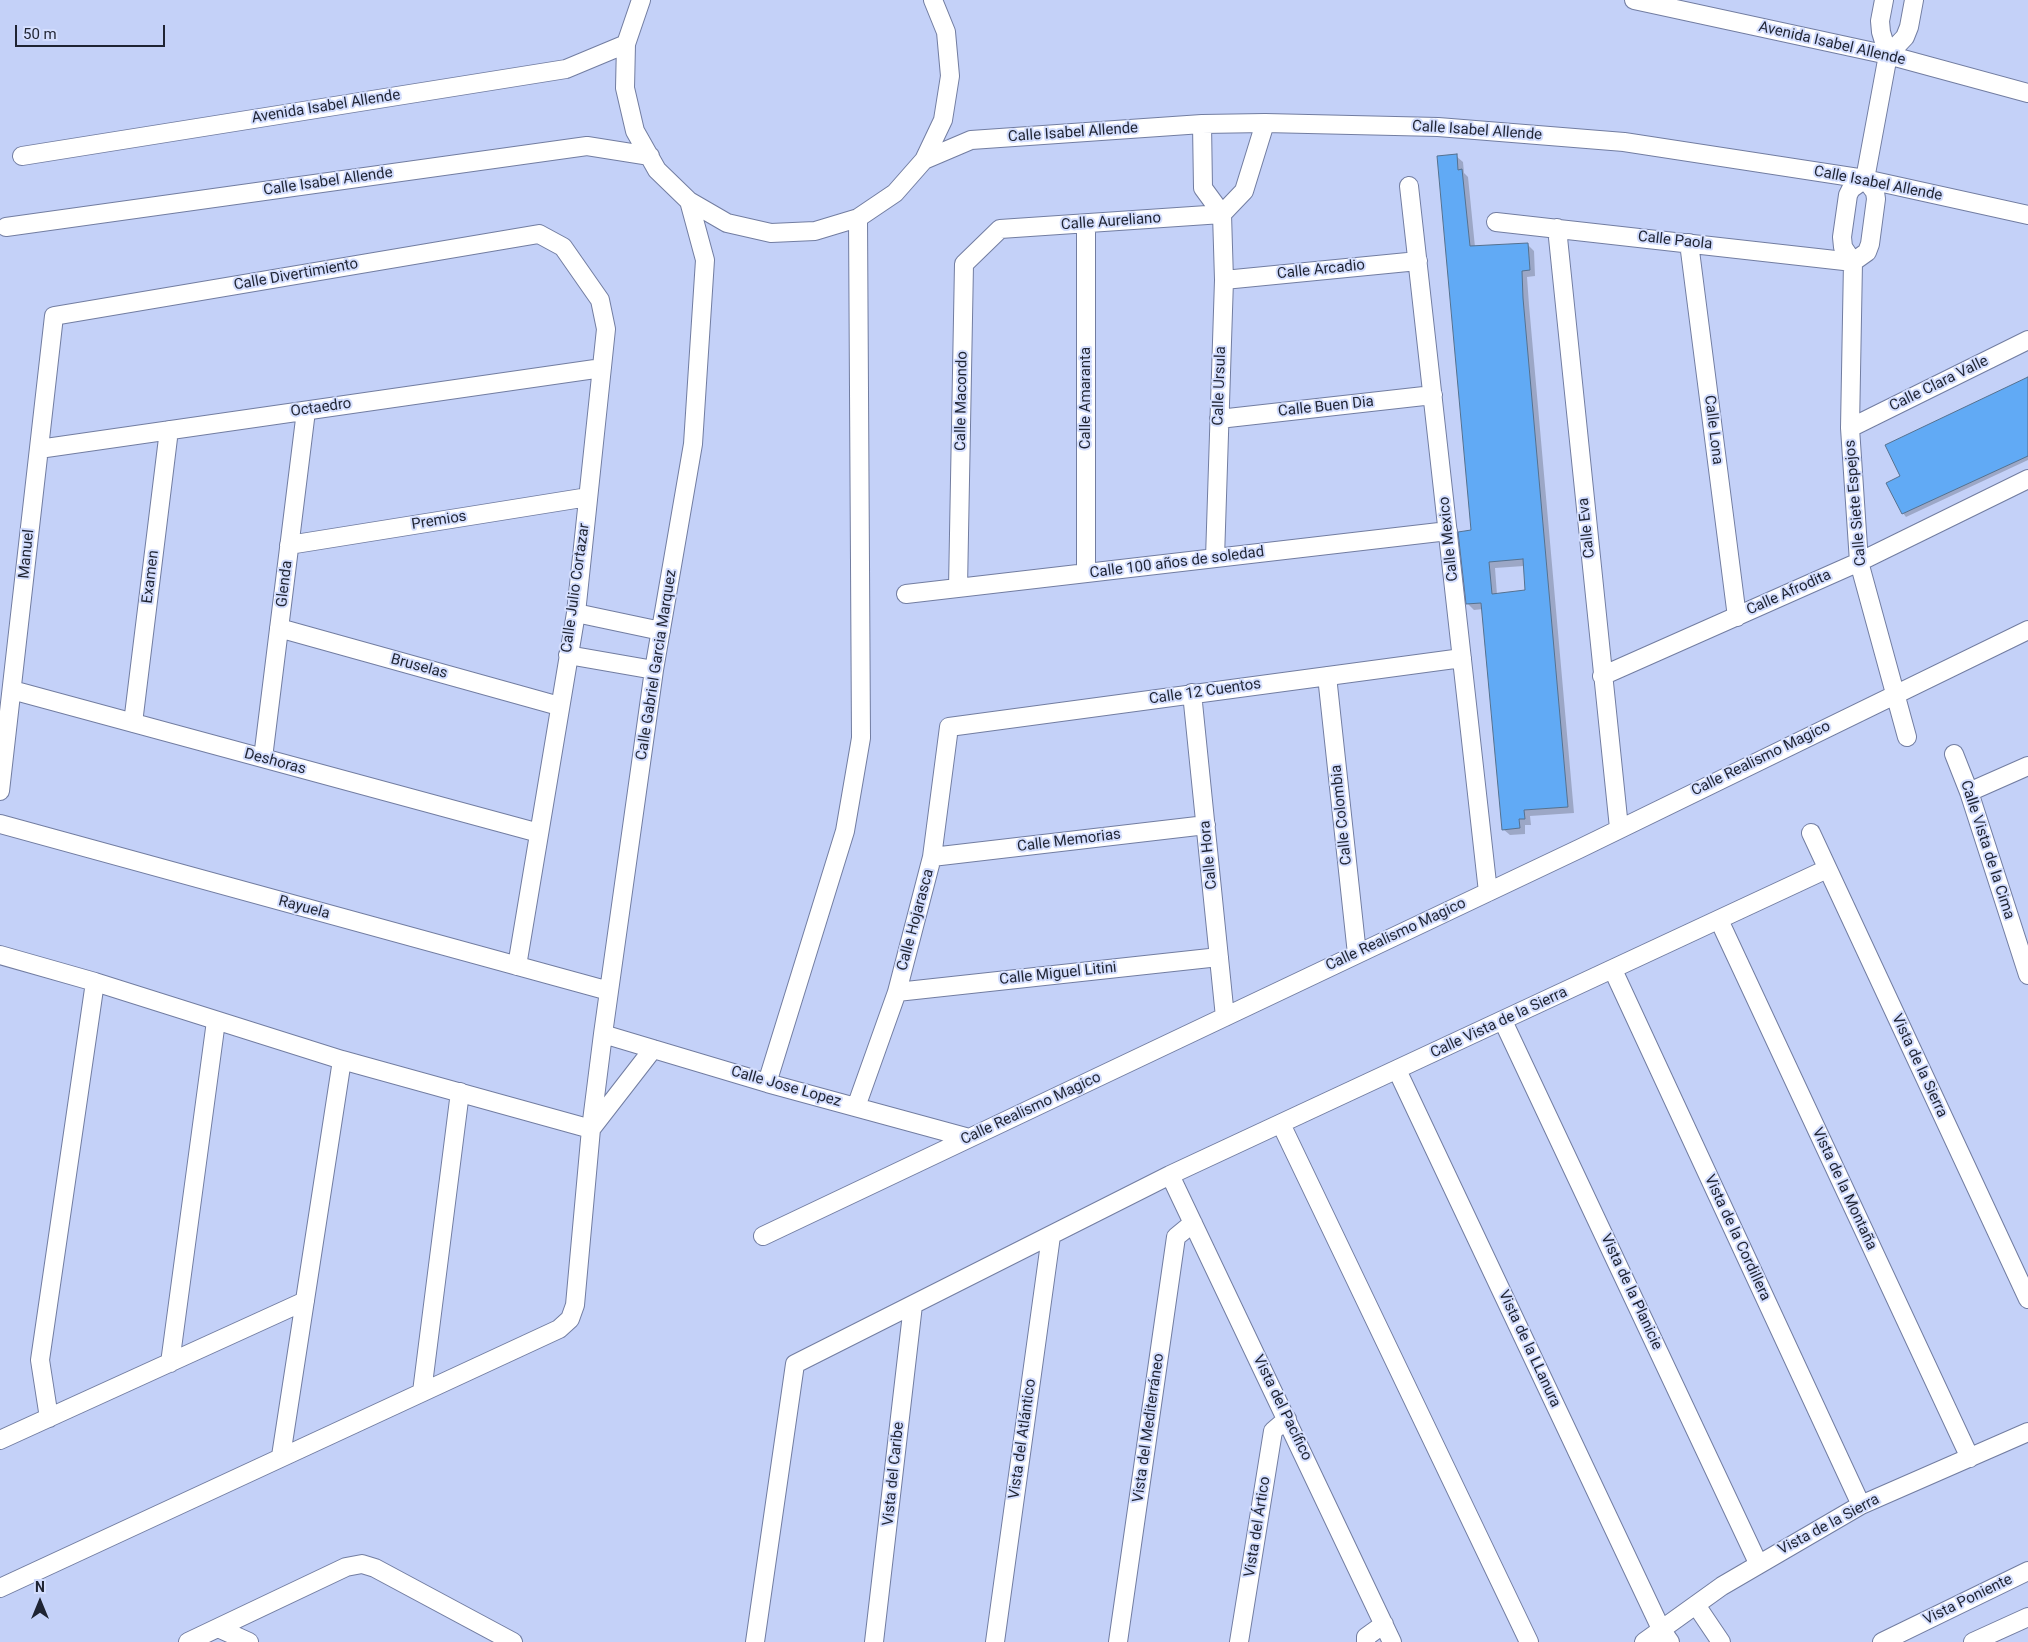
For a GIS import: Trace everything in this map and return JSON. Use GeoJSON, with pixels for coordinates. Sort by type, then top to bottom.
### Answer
{"type":"FeatureCollection","features":[{"type":"Feature","properties":{"kind":"street"},"geometry":{"type":"LineString","coordinates":[[641,0],[626,44],[624,88],[635,131],[657,170],[689,201],[728,223],[771,233],[815,231],[858,218],[895,194],[924,160],[943,120],[950,76],[946,32],[933,0]]}},
{"type":"Feature","properties":{"kind":"street","name":"Avenida Isabel Allende"},"geometry":{"type":"LineString","coordinates":[[1634,0],[1888,56],[2028,93]]}},
{"type":"Feature","properties":{"kind":"street"},"geometry":{"type":"LineString","coordinates":[[1853,262],[1867,252],[1870,244],[1876,199],[1875,192],[1865,180],[1888,56],[1880,21],[1884,0]]}},
{"type":"Feature","properties":{"kind":"street"},"geometry":{"type":"LineString","coordinates":[[1888,56],[1905,37],[1909,27],[1914,0]]}},
{"type":"Feature","properties":{"kind":"street","name":"Avenida Isabel Allende"},"geometry":{"type":"LineString","coordinates":[[22,156],[566,70],[626,44]]}},
{"type":"Feature","properties":{"kind":"street"},"geometry":{"type":"LineString","coordinates":[[1202,124],[1203,188],[1222,214],[1244,191],[1265,123]]}},
{"type":"Feature","properties":{"kind":"street","name":"Calle Isabel Allende"},"geometry":{"type":"LineString","coordinates":[[924,160],[972,140],[1202,124],[1265,123],[1438,127],[1624,142],[1865,180],[2028,215]]}},
{"type":"Feature","properties":{"kind":"street","name":"Calle Isabel Allende"},"geometry":{"type":"LineString","coordinates":[[6,227],[587,146],[650,156]]}},
{"type":"Feature","properties":{"kind":"street","name":"Calle Siete Espejos"},"geometry":{"type":"LineString","coordinates":[[1865,180],[1851,189],[1848,195],[1842,237],[1843,247],[1853,262],[1850,428],[1859,562],[1907,737]]}},
{"type":"Feature","properties":{"kind":"street","name":"Calle Mexico"},"geometry":{"type":"LineString","coordinates":[[1409,186],[1488,892]]}},
{"type":"Feature","properties":{"kind":"street","name":"Calle Gabriel Garcia Marquez"},"geometry":{"type":"LineString","coordinates":[[422,1392],[559,1329],[570,1320],[575,1305],[590,1129],[654,670],[694,435],[705,260],[689,201]]}},
{"type":"Feature","properties":{"kind":"street","name":"Calle Aureliano"},"geometry":{"type":"LineString","coordinates":[[1000,229],[1222,214]]}},
{"type":"Feature","properties":{"kind":"street","name":"Calle Ursula"},"geometry":{"type":"LineString","coordinates":[[1215,558],[1224,280],[1222,214]]}},
{"type":"Feature","properties":{"kind":"street"},"geometry":{"type":"LineString","coordinates":[[767,1083],[845,831],[861,738],[858,218]]}},
{"type":"Feature","properties":{"kind":"street","name":"Calle Paola"},"geometry":{"type":"LineString","coordinates":[[1496,222],[1853,262]]}},
{"type":"Feature","properties":{"kind":"street","name":"Calle Amaranta"},"geometry":{"type":"LineString","coordinates":[[1086,224],[1086,573]]}},
{"type":"Feature","properties":{"kind":"street","name":"Calle Eva"},"geometry":{"type":"LineString","coordinates":[[1557,228],[1619,828]]}},
{"type":"Feature","properties":{"kind":"street","name":"Calle Macondo"},"geometry":{"type":"LineString","coordinates":[[958,588],[964,264],[1000,229]]}},
{"type":"Feature","properties":{"kind":"street","name":"Calle Divertimiento"},"geometry":{"type":"LineString","coordinates":[[54,316],[538,234]]}},
{"type":"Feature","properties":{"kind":"street","name":"Calle Julio Cortazar"},"geometry":{"type":"LineString","coordinates":[[518,966],[559,706],[576,613],[606,329],[600,300],[563,247],[538,234]]}},
{"type":"Feature","properties":{"kind":"street","name":"Calle Lona"},"geometry":{"type":"LineString","coordinates":[[1689,243],[1737,617]]}},
{"type":"Feature","properties":{"kind":"street","name":"Calle Arcadio"},"geometry":{"type":"LineString","coordinates":[[1224,280],[1418,261]]}},
{"type":"Feature","properties":{"kind":"street","name":"Manuel"},"geometry":{"type":"LineString","coordinates":[[0,791],[54,316]]}},
{"type":"Feature","properties":{"kind":"street","name":"Calle Clara Valle"},"geometry":{"type":"LineString","coordinates":[[1850,428],[2028,340]]}},
{"type":"Feature","properties":{"kind":"street","name":"Octaedro"},"geometry":{"type":"LineString","coordinates":[[39,449],[602,368]]}},
{"type":"Feature","properties":{"kind":"street","name":"Calle Buen Dia"},"geometry":{"type":"LineString","coordinates":[[1219,419],[1433,395]]}},
{"type":"Feature","properties":{"kind":"street","name":"Glenda"},"geometry":{"type":"LineString","coordinates":[[263,758],[306,410]]}},
{"type":"Feature","properties":{"kind":"street","name":"Examen"},"geometry":{"type":"LineString","coordinates":[[134,723],[169,430]]}},
{"type":"Feature","properties":{"kind":"street","name":"Calle Afrodita"},"geometry":{"type":"LineString","coordinates":[[1602,676],[1859,562],[2028,479]]}},
{"type":"Feature","properties":{"kind":"street","name":"Premios"},"geometry":{"type":"LineString","coordinates":[[289,545],[588,497]]}},
{"type":"Feature","properties":{"kind":"street","name":"Calle 100 años de soledad"},"geometry":{"type":"LineString","coordinates":[[906,594],[1448,531]]}},
{"type":"Feature","properties":{"kind":"street"},"geometry":{"type":"LineString","coordinates":[[576,613],[661,631]]}},
{"type":"Feature","properties":{"kind":"street","name":"Bruselas"},"geometry":{"type":"LineString","coordinates":[[279,628],[559,706]]}},
{"type":"Feature","properties":{"kind":"street","name":"Calle Realismo Magico"},"geometry":{"type":"LineString","coordinates":[[763,1236],[1488,892],[2028,630]]}},
{"type":"Feature","properties":{"kind":"street"},"geometry":{"type":"LineString","coordinates":[[568,655],[654,670]]}},
{"type":"Feature","properties":{"kind":"street","name":"Calle 12 Cuentos"},"geometry":{"type":"LineString","coordinates":[[949,727],[1462,658]]}},
{"type":"Feature","properties":{"kind":"street","name":"Calle Colombia"},"geometry":{"type":"LineString","coordinates":[[1326,676],[1357,954]]}},
{"type":"Feature","properties":{"kind":"street","name":"Deshoras"},"geometry":{"type":"LineString","coordinates":[[12,690],[539,833]]}},
{"type":"Feature","properties":{"kind":"street","name":"Calle Hora"},"geometry":{"type":"LineString","coordinates":[[1192,694],[1225,1017]]}},
{"type":"Feature","properties":{"kind":"street","name":"Calle Hojarasca"},"geometry":{"type":"LineString","coordinates":[[856,1107],[897,992],[932,857],[949,727]]}},
{"type":"Feature","properties":{"kind":"street","name":"Calle Vista de la Cima"},"geometry":{"type":"LineString","coordinates":[[1954,754],[1969,792],[2028,975]]}},
{"type":"Feature","properties":{"kind":"street"},"geometry":{"type":"LineString","coordinates":[[1969,792],[2028,766]]}},
{"type":"Feature","properties":{"kind":"street","name":"Rayuela"},"geometry":{"type":"LineString","coordinates":[[0,824],[609,991]]}},
{"type":"Feature","properties":{"kind":"street","name":"Calle Memorias"},"geometry":{"type":"LineString","coordinates":[[932,857],[1206,825]]}},
{"type":"Feature","properties":{"kind":"street","name":"Vista de la Sierra"},"geometry":{"type":"LineString","coordinates":[[1811,833],[2028,1298]]}},
{"type":"Feature","properties":{"kind":"street","name":"Calle Vista de la Sierra"},"geometry":{"type":"LineString","coordinates":[[755,1642],[795,1364],[1170,1175],[1827,869]]}},
{"type":"Feature","properties":{"kind":"street","name":"Vista de la Montaña"},"geometry":{"type":"LineString","coordinates":[[1719,920],[1970,1458]]}},
{"type":"Feature","properties":{"kind":"street"},"geometry":{"type":"LineString","coordinates":[[0,955],[95,982],[342,1060],[590,1129],[652,1048]]}},
{"type":"Feature","properties":{"kind":"street","name":"Calle Miguel Litini"},"geometry":{"type":"LineString","coordinates":[[897,992],[1219,957]]}},
{"type":"Feature","properties":{"kind":"street","name":"Vista de la Cordillera"},"geometry":{"type":"LineString","coordinates":[[1613,970],[1861,1505]]}},
{"type":"Feature","properties":{"kind":"street"},"geometry":{"type":"LineString","coordinates":[[49,1418],[40,1360],[95,982]]}},
{"type":"Feature","properties":{"kind":"street"},"geometry":{"type":"LineString","coordinates":[[170,1363],[216,1021]]}},
{"type":"Feature","properties":{"kind":"street","name":"Vista de la Planicie"},"geometry":{"type":"LineString","coordinates":[[1503,1021],[1758,1563]]}},
{"type":"Feature","properties":{"kind":"street","name":"Calle Jose Lopez"},"geometry":{"type":"LineString","coordinates":[[603,1034],[767,1083],[969,1138]]}},
{"type":"Feature","properties":{"kind":"street"},"geometry":{"type":"LineString","coordinates":[[281,1456],[342,1060]]}},
{"type":"Feature","properties":{"kind":"street","name":"Vista de la LLanura"},"geometry":{"type":"LineString","coordinates":[[1397,1070],[1665,1635]]}},
{"type":"Feature","properties":{"kind":"street"},"geometry":{"type":"LineString","coordinates":[[0,1588],[422,1392],[460,1092]]}},
{"type":"Feature","properties":{"kind":"street"},"geometry":{"type":"LineString","coordinates":[[1281,1124],[1529,1642]]}},
{"type":"Feature","properties":{"kind":"street","name":"Vista del Pacífico"},"geometry":{"type":"LineString","coordinates":[[1170,1175],[1392,1642]]}},
{"type":"Feature","properties":{"kind":"street","name":"Vista del Mediterráneo"},"geometry":{"type":"LineString","coordinates":[[1118,1642],[1176,1237],[1193,1223]]}},
{"type":"Feature","properties":{"kind":"street","name":"Vista del Atlántico"},"geometry":{"type":"LineString","coordinates":[[995,1642],[1051,1236]]}},
{"type":"Feature","properties":{"kind":"street"},"geometry":{"type":"LineString","coordinates":[[0,1440],[305,1301]]}},
{"type":"Feature","properties":{"kind":"street","name":"Vista del Caribe"},"geometry":{"type":"LineString","coordinates":[[874,1642],[913,1305]]}},
{"type":"Feature","properties":{"kind":"street","name":"Vista del Ártico"},"geometry":{"type":"LineString","coordinates":[[1239,1642],[1273,1431],[1287,1419]]}},
{"type":"Feature","properties":{"kind":"street","name":"Vista de la Sierra"},"geometry":{"type":"LineString","coordinates":[[1644,1642],[1665,1635],[1696,1605],[1758,1563],[1861,1505],[2028,1432]]}},
{"type":"Feature","properties":{"kind":"street"},"geometry":{"type":"LineString","coordinates":[[188,1642],[346,1567],[362,1564],[375,1568],[513,1642]]}},
{"type":"Feature","properties":{"kind":"street","name":"Vista Poniente"},"geometry":{"type":"LineString","coordinates":[[1882,1642],[2028,1571]]}},
{"type":"Feature","properties":{"kind":"street"},"geometry":{"type":"LineString","coordinates":[[1696,1605],[1721,1642]]}},
{"type":"Feature","properties":{"kind":"street"},"geometry":{"type":"LineString","coordinates":[[1973,1642],[2028,1617]]}},
{"type":"Feature","properties":{"kind":"street"},"geometry":{"type":"LineString","coordinates":[[1366,1642],[1366,1637],[1384,1624]]}},
{"type":"Feature","properties":{"kind":"street"},"geometry":{"type":"LineString","coordinates":[[218,1628],[249,1642]]}},
{"type":"Feature","properties":{"kind":"building"},"geometry":{"type":"Polygon","coordinates":[[[1457,154],[1458,170],[1462,169],[1470,246],[1528,243],[1530,270],[1522,271],[1523,298],[1568,807],[1524,810],[1525,819],[1519,819],[1520,828],[1502,830],[1481,603],[1466,604],[1458,532],[1471,530],[1437,156],[1457,154]],[[1523,559],[1489,562],[1492,594],[1525,590],[1523,559]]]}},
{"type":"Feature","properties":{"kind":"building"},"geometry":{"type":"Polygon","coordinates":[[[2028,377],[2028,456],[1902,514],[1886,483],[1900,476],[1885,445],[2028,377]]]}}]}
